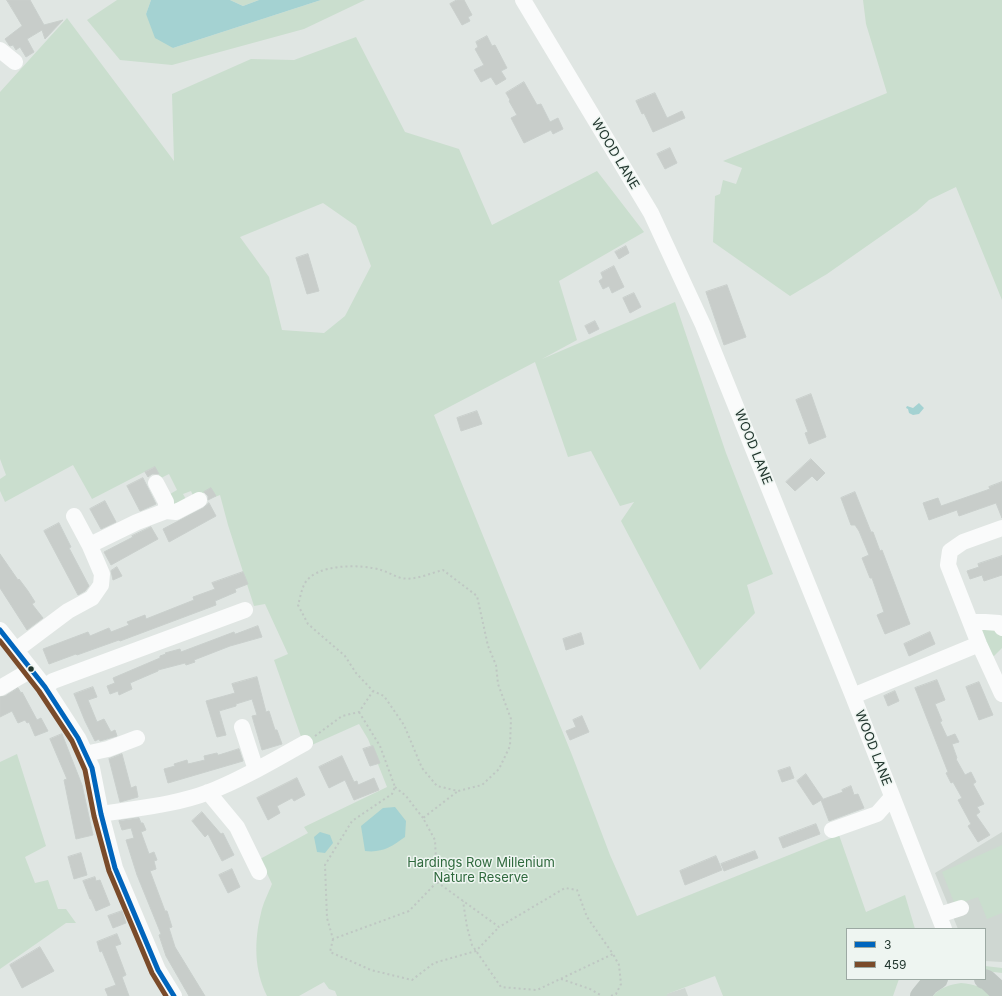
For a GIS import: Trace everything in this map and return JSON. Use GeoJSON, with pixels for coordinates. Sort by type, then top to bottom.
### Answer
{"type":"FeatureCollection","features":[{"type":"Feature","properties":{"kind":"main road"},"geometry":{"type":"LineString","coordinates":[[991,979],[1002,994]]}},
{"type":"Feature","properties":{"kind":"main road"},"geometry":{"type":"LineString","coordinates":[[922,990],[936,980]]}},
{"type":"Feature","properties":{"kind":"street","name":"WOOD LANE"},"geometry":{"type":"LineString","coordinates":[[523,0],[651,213],[703,325],[853,696],[940,924]]}},
{"type":"Feature","properties":{"kind":"street"},"geometry":{"type":"LineString","coordinates":[[0,50],[15,62]]}},
{"type":"Feature","properties":{"kind":"street"},"geometry":{"type":"LineString","coordinates":[[156,483],[166,502],[166,511]]}},
{"type":"Feature","properties":{"kind":"street"},"geometry":{"type":"LineString","coordinates":[[90,546],[137,522],[166,511],[176,512],[198,500]]}},
{"type":"Feature","properties":{"kind":"street"},"geometry":{"type":"LineString","coordinates":[[16,650],[68,610],[92,598],[101,585],[102,574],[90,546],[74,516]]}},
{"type":"Feature","properties":{"kind":"street"},"geometry":{"type":"LineString","coordinates":[[1002,528],[963,542],[950,551],[948,565],[979,644],[996,665],[1002,694]]}},
{"type":"Feature","properties":{"kind":"street"},"geometry":{"type":"LineString","coordinates":[[45,687],[53,681],[245,610]]}},
{"type":"Feature","properties":{"kind":"street"},"geometry":{"type":"LineString","coordinates":[[971,622],[999,623],[1002,628]]}},
{"type":"Feature","properties":{"kind":"street"},"geometry":{"type":"LineString","coordinates":[[0,630],[45,687],[78,738],[92,768],[101,814],[116,868],[158,970],[174,996]]}},
{"type":"Feature","properties":{"kind":"street"},"geometry":{"type":"LineString","coordinates":[[853,696],[979,644]]}},
{"type":"Feature","properties":{"kind":"street"},"geometry":{"type":"LineString","coordinates":[[0,688],[31,670]]}},
{"type":"Feature","properties":{"kind":"street"},"geometry":{"type":"LineString","coordinates":[[242,727],[256,770]]}},
{"type":"Feature","properties":{"kind":"street"},"geometry":{"type":"LineString","coordinates":[[85,754],[108,749],[137,738]]}},
{"type":"Feature","properties":{"kind":"street"},"geometry":{"type":"LineString","coordinates":[[101,814],[166,803],[208,792],[256,770],[305,743]]}},
{"type":"Feature","properties":{"kind":"street"},"geometry":{"type":"LineString","coordinates":[[208,792],[238,827],[259,872]]}},
{"type":"Feature","properties":{"kind":"street"},"geometry":{"type":"LineString","coordinates":[[832,830],[876,814],[892,796]]}},
{"type":"Feature","properties":{"kind":"street"},"geometry":{"type":"LineString","coordinates":[[940,924],[961,908]]}},
{"type":"Feature","properties":{"kind":"path"},"geometry":{"type":"LineString","coordinates":[[423,818],[458,791],[482,785],[499,769],[510,746],[511,719],[498,684],[496,665],[488,646],[477,596],[443,570],[418,577],[402,578],[380,570],[360,566],[327,568],[315,573],[304,584],[298,605],[308,624],[345,656],[356,673],[373,691],[384,696],[404,725],[422,768],[437,786],[458,791]]}},
{"type":"Feature","properties":{"kind":"path"},"geometry":{"type":"LineString","coordinates":[[305,743],[342,716],[359,712],[373,691]]}},
{"type":"Feature","properties":{"kind":"path"},"geometry":{"type":"LineString","coordinates":[[333,939],[409,911],[437,882],[435,840],[423,818],[406,796],[396,787],[380,746],[359,712]]}},
{"type":"Feature","properties":{"kind":"path"},"geometry":{"type":"LineString","coordinates":[[396,787],[392,794],[352,821],[325,865],[327,918],[333,939],[330,952],[371,970],[412,980],[434,963],[476,951],[499,927],[565,888],[577,890],[587,917],[613,954],[618,965],[621,984],[616,994],[611,996]]}},
{"type":"Feature","properties":{"kind":"path"},"geometry":{"type":"LineString","coordinates":[[437,882],[499,927]]}},
{"type":"Feature","properties":{"kind":"path"},"geometry":{"type":"LineString","coordinates":[[463,901],[467,927],[472,945],[501,987],[538,990],[613,954]]}},
{"type":"Feature","properties":{"kind":"path"},"geometry":{"type":"LineString","coordinates":[[561,979],[590,989],[602,996]]}},
{"type":"Feature","properties":{"kind":"shaded area"},"geometry":{"type":"Polygon","coordinates":[[[1002,832],[1002,962],[986,961],[986,928],[958,928],[935,873],[1002,832]]]}},
{"type":"Feature","properties":{"kind":"shaded area"},"geometry":{"type":"Polygon","coordinates":[[[685,988],[688,996],[667,996],[666,994],[685,988]]]}},
{"type":"Feature","properties":{"kind":"green space"},"geometry":{"type":"Polygon","coordinates":[[[117,0],[151,0],[146,14],[173,48],[321,0],[365,0],[304,29],[172,65],[120,60],[87,20],[117,0]]]}},
{"type":"Feature","properties":{"kind":"green space"},"geometry":{"type":"Polygon","coordinates":[[[230,0],[259,0],[243,6],[230,0]]]}},
{"type":"Feature","properties":{"kind":"green space"},"geometry":{"type":"Polygon","coordinates":[[[863,0],[1002,0],[1002,300],[956,187],[929,200],[917,211],[827,274],[790,296],[713,242],[715,196],[720,194],[723,180],[736,184],[742,168],[723,161],[887,93],[866,24],[863,0]]]}},
{"type":"Feature","properties":{"kind":"green space","name":"Hardings Row Millenium Nature Reserve"},"geometry":{"type":"Polygon","coordinates":[[[67,18],[174,161],[172,94],[251,59],[294,60],[356,37],[405,132],[459,149],[492,225],[597,171],[644,232],[559,281],[577,340],[542,359],[675,302],[726,453],[773,574],[747,585],[755,613],[700,670],[621,521],[634,502],[620,506],[591,451],[568,457],[535,362],[434,415],[572,755],[610,855],[637,916],[839,835],[866,912],[905,895],[915,928],[846,928],[846,980],[899,980],[893,996],[723,996],[715,976],[667,994],[667,996],[337,996],[335,991],[329,989],[324,982],[299,996],[267,996],[260,976],[256,955],[256,945],[262,909],[272,884],[260,859],[308,833],[304,827],[387,787],[368,739],[359,724],[305,748],[274,660],[288,654],[265,604],[254,606],[220,495],[215,497],[211,489],[194,498],[191,491],[183,494],[187,501],[180,505],[173,504],[170,494],[177,490],[169,474],[161,478],[154,467],[92,499],[73,465],[5,502],[0,491],[0,479],[6,475],[0,459],[0,92],[67,18]],[[323,203],[240,237],[269,277],[282,330],[324,333],[345,316],[371,266],[356,226],[323,203]]]}},
{"type":"Feature","properties":{"kind":"green space"},"geometry":{"type":"Polygon","coordinates":[[[979,627],[1002,630],[1002,648],[994,656],[990,654],[979,627]]]}},
{"type":"Feature","properties":{"kind":"green space"},"geometry":{"type":"Polygon","coordinates":[[[17,754],[46,846],[25,857],[35,883],[48,880],[58,909],[66,909],[76,923],[66,923],[0,969],[0,762],[17,754]]]}},
{"type":"Feature","properties":{"kind":"green space"},"geometry":{"type":"Polygon","coordinates":[[[1002,845],[1002,913],[987,919],[978,897],[955,905],[942,872],[1002,845]]]}},
{"type":"Feature","properties":{"kind":"green space"},"geometry":{"type":"Polygon","coordinates":[[[986,966],[1002,968],[1002,973],[986,971],[986,966]]]}},
{"type":"Feature","properties":{"kind":"green space"},"geometry":{"type":"Polygon","coordinates":[[[961,983],[978,986],[993,996],[933,996],[942,988],[961,983]]]}},
{"type":"Feature","properties":{"kind":"water"},"geometry":{"type":"Polygon","coordinates":[[[151,0],[230,0],[243,6],[259,0],[321,0],[173,48],[155,38],[146,14],[151,0]]]}},
{"type":"Feature","properties":{"kind":"water"},"geometry":{"type":"Polygon","coordinates":[[[919,403],[924,408],[919,414],[913,415],[909,413],[908,409],[906,408],[907,406],[913,408],[919,403]]]}},
{"type":"Feature","properties":{"kind":"water"},"geometry":{"type":"Polygon","coordinates":[[[395,807],[406,821],[405,837],[395,844],[381,850],[365,851],[361,826],[383,808],[395,807]]]}},
{"type":"Feature","properties":{"kind":"water"},"geometry":{"type":"Polygon","coordinates":[[[320,832],[330,835],[333,843],[325,853],[317,852],[314,837],[320,832]]]}},
{"type":"Feature","properties":{"kind":"building"},"geometry":{"type":"Polygon","coordinates":[[[7,0],[30,0],[44,25],[63,20],[45,39],[42,30],[27,39],[34,52],[26,57],[20,47],[16,50],[13,45],[9,45],[5,39],[22,26],[7,0]]]}},
{"type":"Feature","properties":{"kind":"building"},"geometry":{"type":"Polygon","coordinates":[[[457,0],[464,0],[472,15],[468,17],[470,21],[462,25],[450,4],[457,0]]]}},
{"type":"Feature","properties":{"kind":"building"},"geometry":{"type":"Polygon","coordinates":[[[487,36],[492,46],[495,45],[507,68],[501,71],[506,79],[496,85],[491,77],[481,82],[474,70],[484,65],[475,49],[478,47],[476,42],[487,36]]]}},
{"type":"Feature","properties":{"kind":"building"},"geometry":{"type":"Polygon","coordinates":[[[524,82],[537,105],[541,104],[550,122],[558,118],[563,129],[553,134],[551,130],[524,143],[511,118],[517,115],[506,93],[524,82]]]}},
{"type":"Feature","properties":{"kind":"building"},"geometry":{"type":"Polygon","coordinates":[[[655,93],[667,118],[682,111],[685,118],[653,132],[644,113],[642,114],[636,101],[655,93]]]}},
{"type":"Feature","properties":{"kind":"building"},"geometry":{"type":"Polygon","coordinates":[[[670,148],[677,163],[665,169],[657,154],[670,148]]]}},
{"type":"Feature","properties":{"kind":"building"},"geometry":{"type":"Polygon","coordinates":[[[626,246],[629,253],[619,259],[615,252],[626,246]]]}},
{"type":"Feature","properties":{"kind":"building"},"geometry":{"type":"Polygon","coordinates":[[[308,254],[319,291],[307,294],[296,258],[308,254]]]}},
{"type":"Feature","properties":{"kind":"building"},"geometry":{"type":"Polygon","coordinates":[[[614,266],[624,287],[612,293],[609,286],[603,289],[599,281],[603,278],[601,273],[614,266]]]}},
{"type":"Feature","properties":{"kind":"building"},"geometry":{"type":"Polygon","coordinates":[[[727,285],[746,337],[724,345],[706,292],[727,285]]]}},
{"type":"Feature","properties":{"kind":"building"},"geometry":{"type":"Polygon","coordinates":[[[634,293],[641,307],[630,313],[623,298],[634,293]]]}},
{"type":"Feature","properties":{"kind":"building"},"geometry":{"type":"Polygon","coordinates":[[[595,321],[599,329],[589,334],[585,326],[595,321]]]}},
{"type":"Feature","properties":{"kind":"building"},"geometry":{"type":"Polygon","coordinates":[[[811,394],[826,437],[809,444],[805,433],[808,432],[796,400],[811,394]]]}},
{"type":"Feature","properties":{"kind":"building"},"geometry":{"type":"Polygon","coordinates":[[[477,411],[482,424],[461,431],[457,418],[477,411]]]}},
{"type":"Feature","properties":{"kind":"building"},"geometry":{"type":"Polygon","coordinates":[[[811,459],[825,473],[817,481],[812,476],[795,491],[786,482],[811,459]]]}},
{"type":"Feature","properties":{"kind":"building"},"geometry":{"type":"Polygon","coordinates":[[[155,467],[159,474],[152,474],[148,477],[145,472],[155,467]]]}},
{"type":"Feature","properties":{"kind":"building"},"geometry":{"type":"Polygon","coordinates":[[[143,478],[156,504],[140,511],[127,486],[143,478]]]}},
{"type":"Feature","properties":{"kind":"building"},"geometry":{"type":"Polygon","coordinates":[[[1002,482],[1002,518],[996,503],[959,516],[957,510],[929,520],[923,503],[938,498],[941,506],[990,489],[989,487],[1002,482]]]}},
{"type":"Feature","properties":{"kind":"building"},"geometry":{"type":"Polygon","coordinates":[[[211,488],[216,496],[208,500],[208,496],[204,492],[211,488]]]}},
{"type":"Feature","properties":{"kind":"building"},"geometry":{"type":"Polygon","coordinates":[[[855,492],[871,532],[873,532],[880,551],[882,550],[910,624],[885,634],[877,615],[884,612],[872,578],[870,578],[862,558],[869,555],[859,531],[855,525],[851,525],[841,498],[855,492]]]}},
{"type":"Feature","properties":{"kind":"building"},"geometry":{"type":"Polygon","coordinates":[[[105,501],[116,522],[101,529],[90,509],[105,501]]]}},
{"type":"Feature","properties":{"kind":"building"},"geometry":{"type":"Polygon","coordinates":[[[209,503],[216,516],[169,542],[163,529],[203,508],[209,503]]]}},
{"type":"Feature","properties":{"kind":"building"},"geometry":{"type":"Polygon","coordinates":[[[59,523],[71,547],[69,548],[89,586],[85,591],[78,595],[44,531],[59,523]]]}},
{"type":"Feature","properties":{"kind":"building"},"geometry":{"type":"Polygon","coordinates":[[[151,527],[158,539],[111,565],[104,552],[151,527]]]}},
{"type":"Feature","properties":{"kind":"building"},"geometry":{"type":"Polygon","coordinates":[[[0,554],[18,580],[19,579],[28,591],[35,602],[32,604],[43,618],[27,630],[0,588],[0,554]]]}},
{"type":"Feature","properties":{"kind":"building"},"geometry":{"type":"Polygon","coordinates":[[[1002,556],[1002,575],[984,581],[982,575],[970,579],[967,571],[979,567],[978,564],[1002,556]]]}},
{"type":"Feature","properties":{"kind":"building"},"geometry":{"type":"Polygon","coordinates":[[[117,567],[122,576],[113,580],[111,571],[117,567]]]}},
{"type":"Feature","properties":{"kind":"building"},"geometry":{"type":"Polygon","coordinates":[[[243,572],[248,584],[235,589],[236,592],[215,601],[216,605],[120,641],[119,640],[49,664],[43,649],[88,632],[90,636],[109,628],[111,632],[129,625],[127,622],[145,615],[146,619],[194,600],[193,597],[215,589],[212,583],[243,572]]]}},
{"type":"Feature","properties":{"kind":"building"},"geometry":{"type":"Polygon","coordinates":[[[258,626],[262,637],[230,646],[194,660],[195,662],[186,665],[185,663],[158,670],[130,683],[132,689],[119,695],[118,691],[110,694],[107,686],[115,683],[113,678],[160,658],[160,656],[166,654],[165,653],[180,649],[181,652],[234,632],[235,634],[258,626]]]}},
{"type":"Feature","properties":{"kind":"building"},"geometry":{"type":"Polygon","coordinates":[[[930,632],[935,644],[909,656],[904,644],[930,632]]]}},
{"type":"Feature","properties":{"kind":"building"},"geometry":{"type":"Polygon","coordinates":[[[581,633],[584,644],[566,650],[563,639],[581,633]]]}},
{"type":"Feature","properties":{"kind":"building"},"geometry":{"type":"Polygon","coordinates":[[[257,677],[266,712],[269,711],[275,730],[277,730],[282,744],[262,750],[252,716],[257,715],[252,699],[219,711],[226,735],[217,737],[206,701],[235,693],[232,684],[257,677]]]}},
{"type":"Feature","properties":{"kind":"building"},"geometry":{"type":"Polygon","coordinates":[[[937,680],[945,700],[935,704],[942,721],[940,722],[947,737],[955,734],[959,742],[952,744],[957,758],[956,759],[965,775],[971,772],[976,782],[973,784],[984,804],[977,807],[980,812],[976,815],[990,835],[978,842],[968,826],[971,824],[958,800],[962,798],[946,773],[948,772],[915,688],[937,680]]]}},
{"type":"Feature","properties":{"kind":"building"},"geometry":{"type":"Polygon","coordinates":[[[979,682],[993,715],[979,720],[966,687],[979,682]]]}},
{"type":"Feature","properties":{"kind":"building"},"geometry":{"type":"Polygon","coordinates":[[[93,687],[97,697],[88,700],[97,722],[104,719],[111,732],[115,730],[117,736],[95,741],[85,721],[74,694],[93,687]]]}},
{"type":"Feature","properties":{"kind":"building"},"geometry":{"type":"Polygon","coordinates":[[[18,688],[21,693],[22,692],[37,720],[41,718],[48,731],[35,736],[29,722],[27,723],[25,720],[18,723],[12,711],[0,717],[0,697],[5,696],[18,688]]]}},
{"type":"Feature","properties":{"kind":"building"},"geometry":{"type":"Polygon","coordinates":[[[895,691],[899,701],[888,706],[884,696],[895,691]]]}},
{"type":"Feature","properties":{"kind":"building"},"geometry":{"type":"Polygon","coordinates":[[[582,716],[589,732],[570,740],[566,731],[576,727],[573,720],[582,716]]]}},
{"type":"Feature","properties":{"kind":"building"},"geometry":{"type":"Polygon","coordinates":[[[62,734],[82,785],[93,835],[76,839],[64,780],[67,779],[50,739],[62,734]]]}},
{"type":"Feature","properties":{"kind":"building"},"geometry":{"type":"Polygon","coordinates":[[[373,746],[380,763],[370,766],[363,749],[373,746]]]}},
{"type":"Feature","properties":{"kind":"building"},"geometry":{"type":"Polygon","coordinates":[[[239,749],[243,761],[168,783],[164,769],[175,766],[174,764],[187,760],[188,764],[205,760],[204,756],[217,753],[218,755],[239,749]]]}},
{"type":"Feature","properties":{"kind":"building"},"geometry":{"type":"Polygon","coordinates":[[[122,754],[131,788],[136,786],[138,797],[120,802],[109,759],[122,754]]]}},
{"type":"Feature","properties":{"kind":"building"},"geometry":{"type":"Polygon","coordinates":[[[342,756],[354,782],[357,781],[358,785],[374,778],[379,790],[354,800],[345,780],[329,788],[319,767],[342,756]]]}},
{"type":"Feature","properties":{"kind":"building"},"geometry":{"type":"Polygon","coordinates":[[[790,767],[794,778],[782,782],[778,771],[790,767]]]}},
{"type":"Feature","properties":{"kind":"building"},"geometry":{"type":"Polygon","coordinates":[[[806,774],[823,799],[813,805],[797,781],[806,774]]]}},
{"type":"Feature","properties":{"kind":"building"},"geometry":{"type":"Polygon","coordinates":[[[297,778],[305,795],[294,801],[292,798],[277,806],[280,813],[268,820],[257,798],[297,778]]]}},
{"type":"Feature","properties":{"kind":"building"},"geometry":{"type":"Polygon","coordinates":[[[851,786],[854,795],[858,794],[864,808],[829,821],[821,800],[843,792],[842,790],[851,786]]]}},
{"type":"Feature","properties":{"kind":"building"},"geometry":{"type":"Polygon","coordinates":[[[202,812],[221,834],[223,833],[234,855],[222,861],[208,834],[205,837],[192,821],[202,812]]]}},
{"type":"Feature","properties":{"kind":"building"},"geometry":{"type":"Polygon","coordinates":[[[139,818],[146,830],[141,832],[149,854],[154,852],[157,860],[154,861],[156,869],[150,871],[165,911],[167,911],[172,927],[169,928],[175,947],[205,996],[189,996],[166,956],[159,935],[161,934],[137,875],[126,840],[134,838],[131,828],[122,830],[119,821],[139,818]]]}},
{"type":"Feature","properties":{"kind":"building"},"geometry":{"type":"Polygon","coordinates":[[[816,824],[820,834],[783,848],[779,838],[816,824]]]}},
{"type":"Feature","properties":{"kind":"building"},"geometry":{"type":"Polygon","coordinates":[[[755,851],[758,858],[724,871],[721,864],[755,851]]]}},
{"type":"Feature","properties":{"kind":"building"},"geometry":{"type":"Polygon","coordinates":[[[81,853],[87,875],[74,879],[68,857],[81,853]]]}},
{"type":"Feature","properties":{"kind":"building"},"geometry":{"type":"Polygon","coordinates":[[[716,856],[722,870],[685,885],[680,871],[716,856]]]}},
{"type":"Feature","properties":{"kind":"building"},"geometry":{"type":"Polygon","coordinates":[[[232,869],[240,887],[228,893],[219,875],[232,869]]]}},
{"type":"Feature","properties":{"kind":"building"},"geometry":{"type":"Polygon","coordinates":[[[95,877],[96,881],[100,880],[110,905],[96,911],[83,881],[95,877]]]}},
{"type":"Feature","properties":{"kind":"building"},"geometry":{"type":"Polygon","coordinates":[[[122,911],[126,923],[113,928],[108,916],[122,911]]]}},
{"type":"Feature","properties":{"kind":"building"},"geometry":{"type":"Polygon","coordinates":[[[117,934],[121,944],[115,946],[126,975],[122,977],[129,996],[108,996],[105,989],[116,985],[102,951],[100,952],[97,942],[117,934]]]}},
{"type":"Feature","properties":{"kind":"building"},"geometry":{"type":"Polygon","coordinates":[[[40,947],[54,971],[22,988],[10,965],[40,947]]]}},
{"type":"Feature","properties":{"kind":"transit line","name":"3"},"geometry":{"type":"LineString","coordinates":[[0,630],[45,687],[78,738],[92,768],[101,814],[115,868],[158,970],[174,996]]}},
{"type":"Feature","properties":{"kind":"transit line","name":"459"},"geometry":{"type":"LineString","coordinates":[[0,641],[39,691],[72,741],[85,770],[94,816],[109,871],[152,973],[166,996]]}}]}
